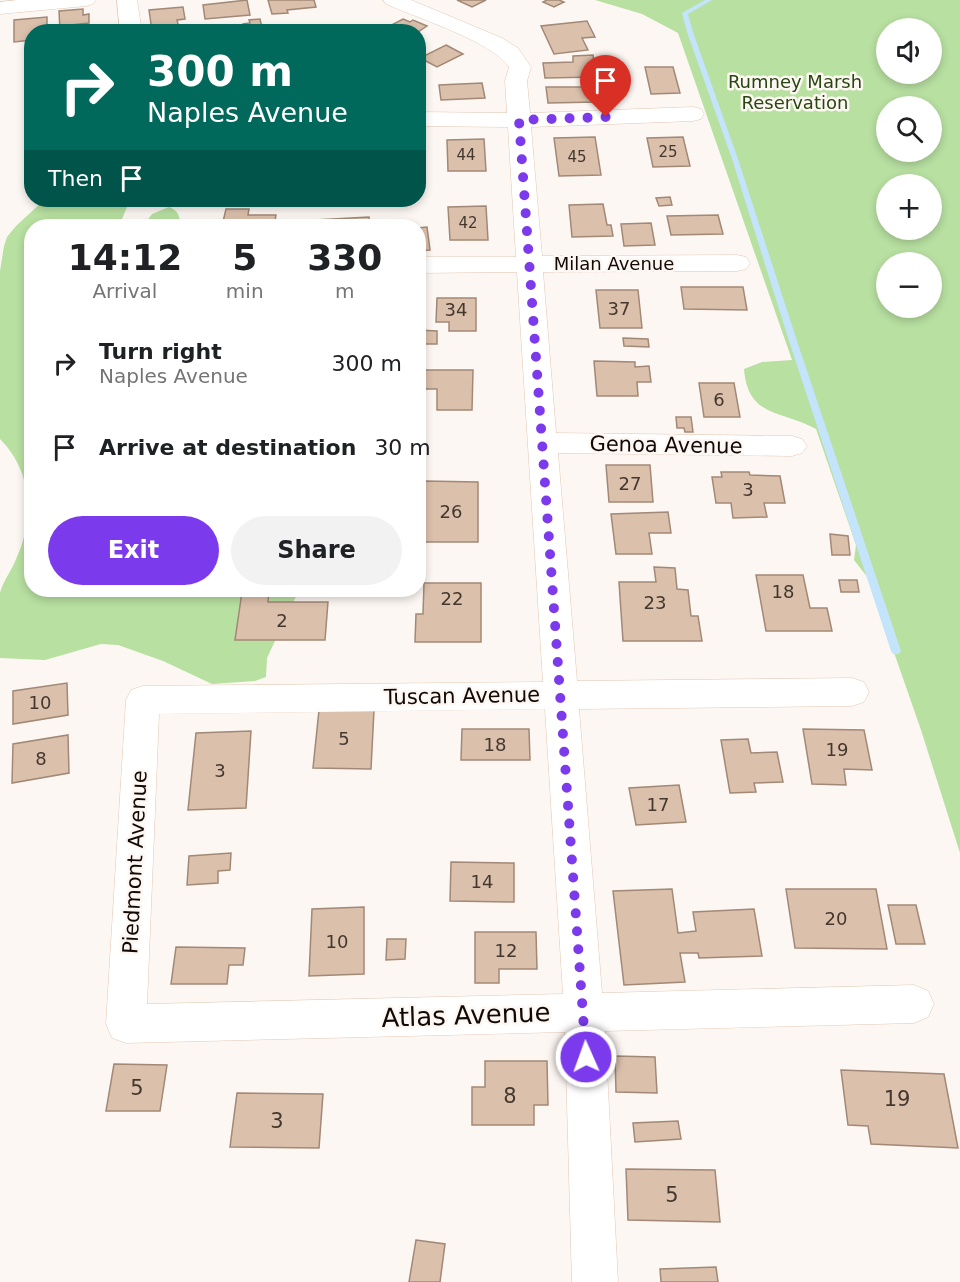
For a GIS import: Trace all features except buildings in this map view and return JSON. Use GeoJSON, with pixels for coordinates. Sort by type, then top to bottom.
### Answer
{"type":"FeatureCollection","features":[{"type":"Feature","properties":{"kind":"street"},"geometry":{"type":"LineString","coordinates":[[0,8],[86,0]]}},
{"type":"Feature","properties":{"kind":"street"},"geometry":{"type":"LineString","coordinates":[[127,0],[130,24]]}},
{"type":"Feature","properties":{"kind":"street"},"geometry":{"type":"LineString","coordinates":[[393,0],[502,48],[510,53],[520,67],[516,81],[584,1012],[595,1282]]}},
{"type":"Feature","properties":{"kind":"street"},"geometry":{"type":"LineString","coordinates":[[426,119],[519,120],[693,114]]}},
{"type":"Feature","properties":{"kind":"street","name":"Milan Avenue"},"geometry":{"type":"LineString","coordinates":[[426,265],[737,263]]}},
{"type":"Feature","properties":{"kind":"street","name":"Genoa Avenue"},"geometry":{"type":"LineString","coordinates":[[541,443],[792,446]]}},
{"type":"Feature","properties":{"kind":"street","name":"Tuscan Avenue"},"geometry":{"type":"LineString","coordinates":[[143,700],[852,692]]}},
{"type":"Feature","properties":{"kind":"street","name":"Piedmont Avenue"},"geometry":{"type":"LineString","coordinates":[[127,1023],[143,700]]}},
{"type":"Feature","properties":{"kind":"street","name":"Atlas Avenue"},"geometry":{"type":"LineString","coordinates":[[127,1023],[915,1004]]}},
{"type":"Feature","properties":{"kind":"green space","name":"Rumney Marsh Reservation"},"geometry":{"type":"Polygon","coordinates":[[[595,0],[960,0],[960,853],[921,730],[868,578],[854,560],[856,545],[816,429],[759,405],[747,385],[744,369],[762,362],[792,360],[678,33],[642,14],[595,0]]]}},
{"type":"Feature","properties":{"kind":"green space"},"geometry":{"type":"Polygon","coordinates":[[[37,207],[127,207],[122,219],[24,219],[24,480],[19,465],[0,439],[0,271],[7,237],[16,226],[37,207]]]}},
{"type":"Feature","properties":{"kind":"green space"},"geometry":{"type":"Polygon","coordinates":[[[169,207],[175,210],[180,219],[148,219],[152,214],[169,207]]]}},
{"type":"Feature","properties":{"kind":"green space"},"geometry":{"type":"Polygon","coordinates":[[[24,535],[24,597],[296,597],[267,658],[266,677],[255,681],[212,684],[163,661],[118,645],[101,644],[45,660],[0,658],[0,593],[24,535]]]}},
{"type":"Feature","properties":{"kind":"waterway"},"geometry":{"type":"LineString","coordinates":[[709,0],[685,13],[690,32],[735,159],[896,651]]}},
{"type":"Feature","properties":{"kind":"route"},"geometry":{"type":"LineString","coordinates":[[586,1057],[519,120],[606,117]]}}]}
